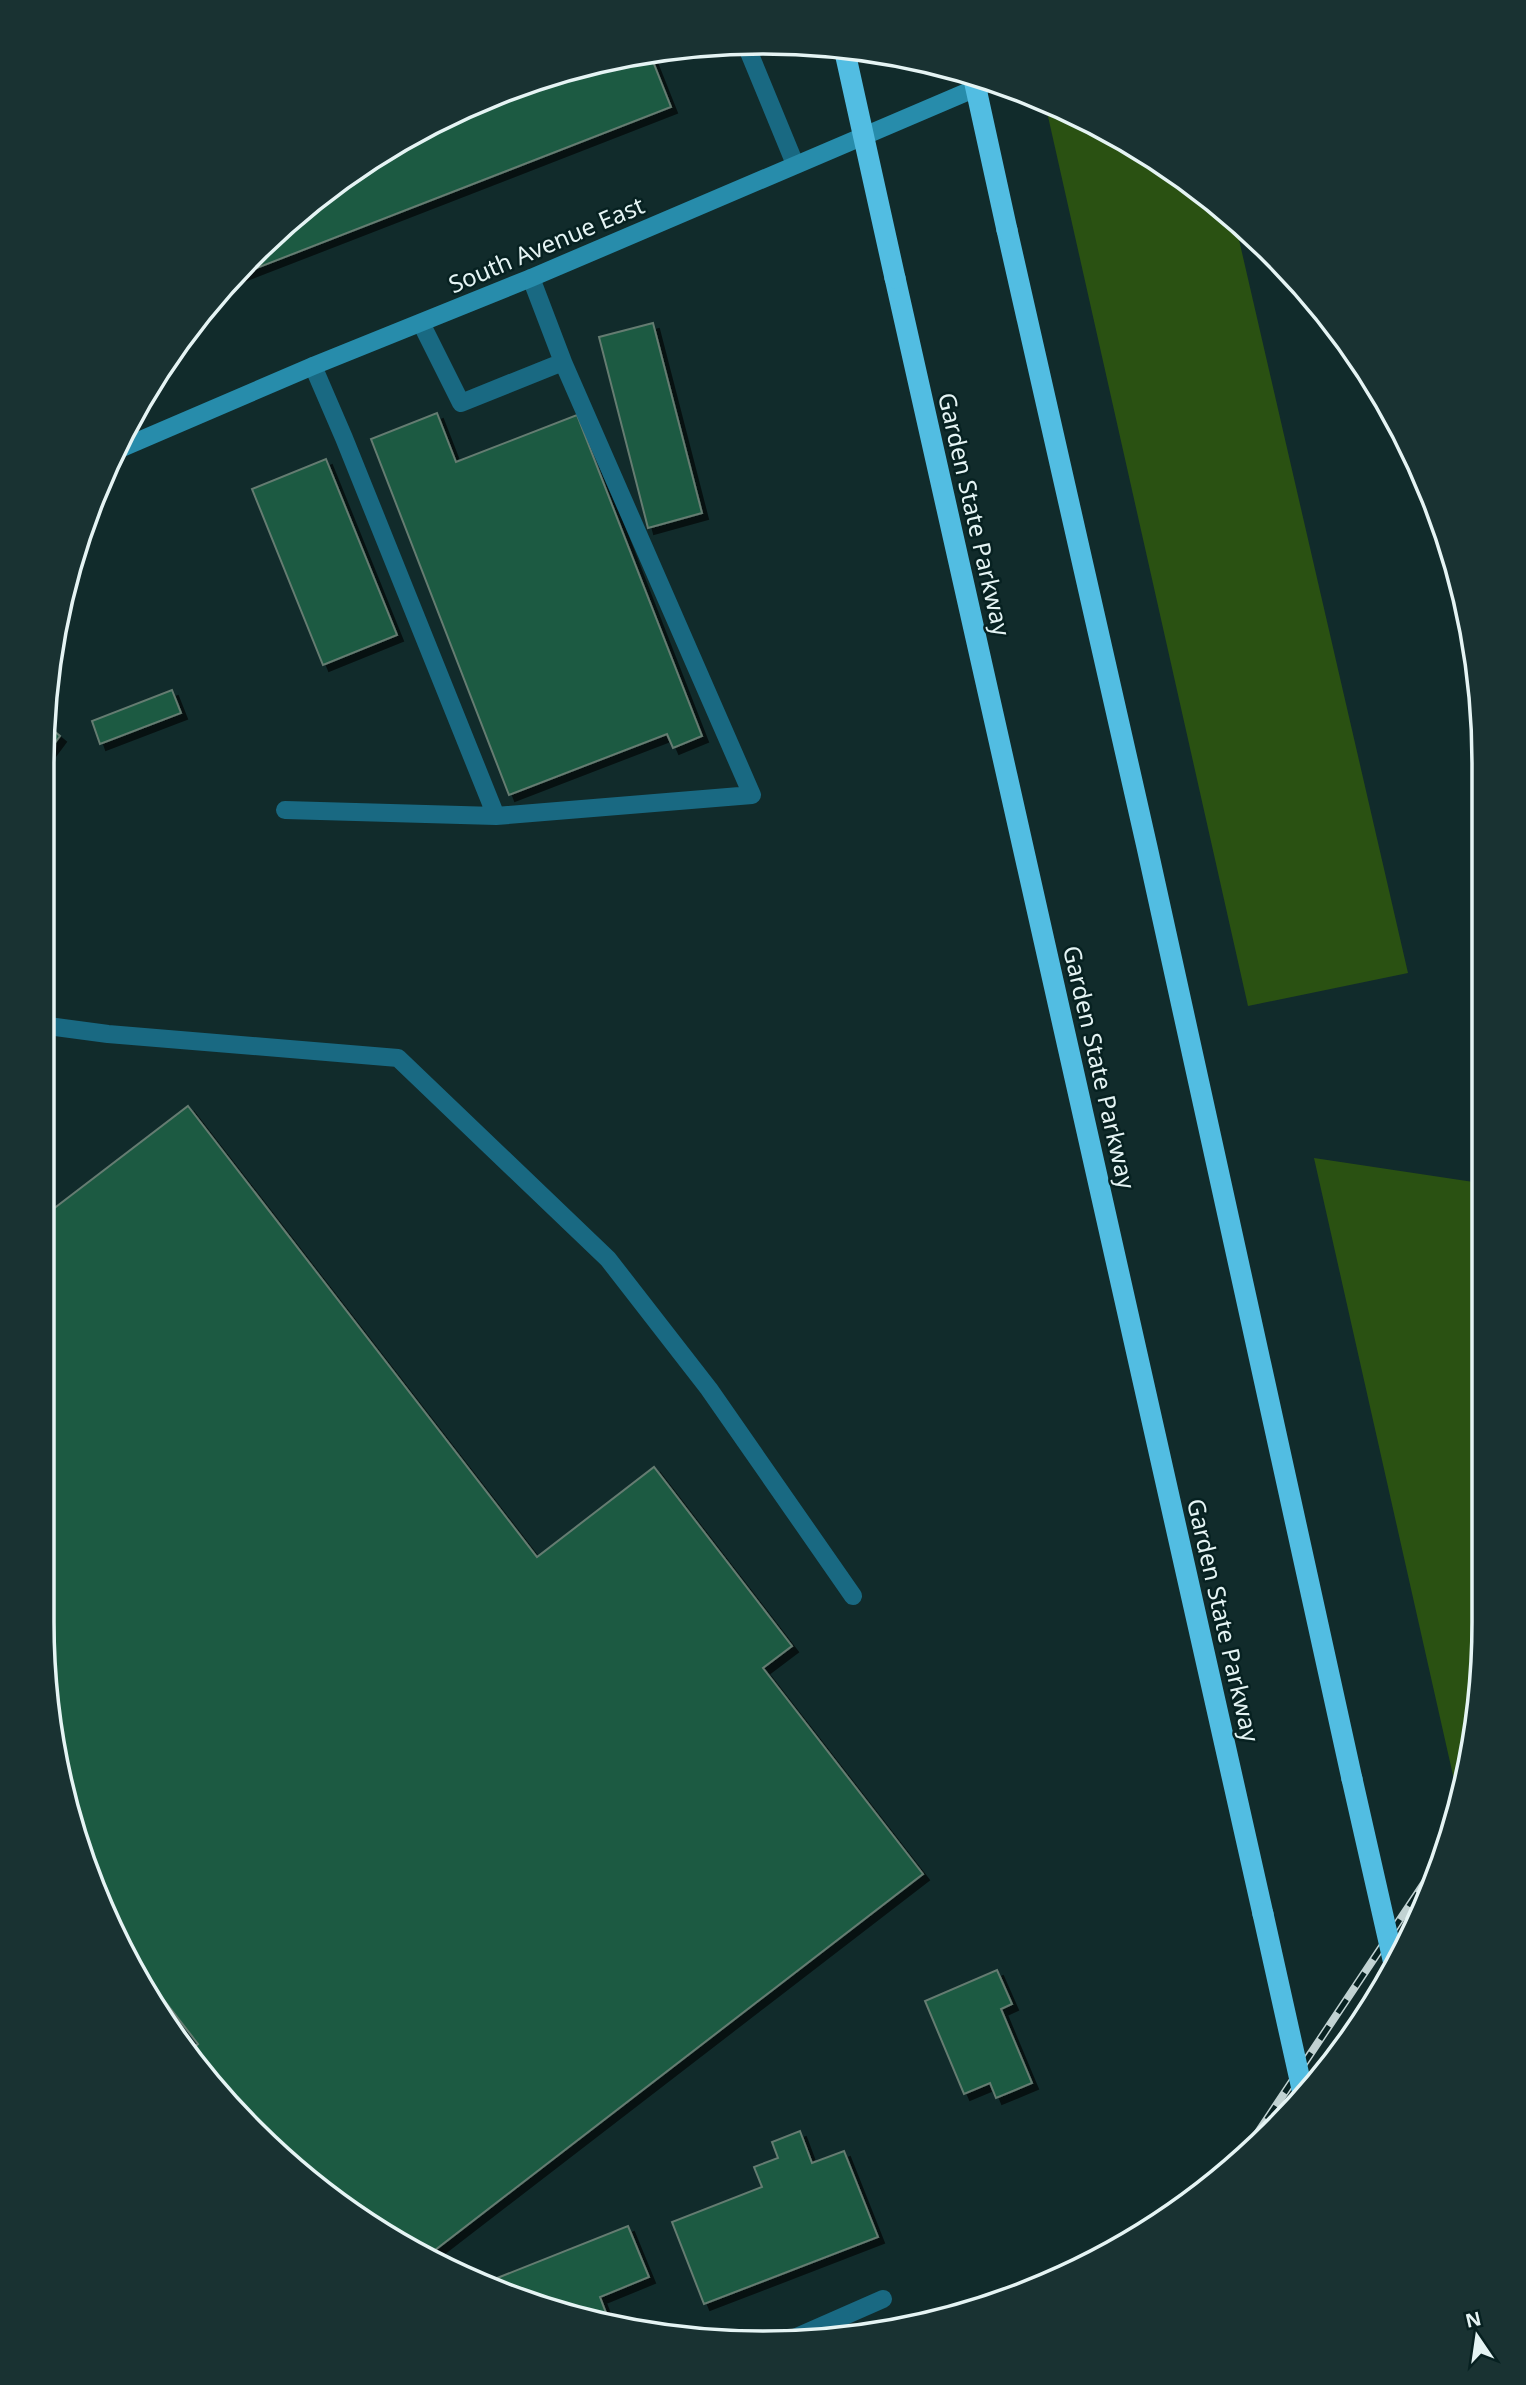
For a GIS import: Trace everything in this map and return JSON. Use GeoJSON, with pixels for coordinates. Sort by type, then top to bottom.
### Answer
{"type":"FeatureCollection","features":[{"type":"Feature","properties":{"kind":"highway","name":"Garden State Parkway"},"geometry":{"type":"LineString","coordinates":[[846,59],[1301,2083]]}},
{"type":"Feature","properties":{"kind":"highway"},"geometry":{"type":"LineString","coordinates":[[976,87],[1391,1950]]}},
{"type":"Feature","properties":{"kind":"main road","name":"South Avenue East"},"geometry":{"type":"LineString","coordinates":[[130,445],[313,366],[531,278],[977,88]]}},
{"type":"Feature","properties":{"kind":"street"},"geometry":{"type":"LineString","coordinates":[[750,55],[796,164]]}},
{"type":"Feature","properties":{"kind":"street"},"geometry":{"type":"LineString","coordinates":[[285,810],[496,816],[752,795],[563,362],[531,278]]}},
{"type":"Feature","properties":{"kind":"street"},"geometry":{"type":"LineString","coordinates":[[421,323],[460,403],[563,362]]}},
{"type":"Feature","properties":{"kind":"street"},"geometry":{"type":"LineString","coordinates":[[313,366],[496,816]]}},
{"type":"Feature","properties":{"kind":"street"},"geometry":{"type":"LineString","coordinates":[[54,1027],[108,1034],[398,1058],[608,1259],[709,1389],[853,1596]]}},
{"type":"Feature","properties":{"kind":"street"},"geometry":{"type":"LineString","coordinates":[[816,2328],[883,2299]]}},
{"type":"Feature","properties":{"kind":"green space"},"geometry":{"type":"Polygon","coordinates":[[[1047,114],[1117,149],[1157,174],[1239,238],[1408,973],[1248,1006],[1047,114]]]}},
{"type":"Feature","properties":{"kind":"green space"},"geometry":{"type":"Polygon","coordinates":[[[1314,1158],[1472,1182],[1472,1622],[1466,1715],[1454,1779],[1314,1158]]]}},
{"type":"Feature","properties":{"kind":"building"},"geometry":{"type":"Polygon","coordinates":[[[654,63],[671,107],[256,268],[296,230],[369,174],[450,127],[492,108],[580,78],[654,63]]]}},
{"type":"Feature","properties":{"kind":"building"},"geometry":{"type":"Polygon","coordinates":[[[653,323],[702,513],[648,528],[599,337],[653,323]]]}},
{"type":"Feature","properties":{"kind":"building"},"geometry":{"type":"Polygon","coordinates":[[[437,413],[456,462],[577,415],[702,736],[673,748],[667,734],[509,795],[371,439],[437,413]]]}},
{"type":"Feature","properties":{"kind":"building"},"geometry":{"type":"Polygon","coordinates":[[[326,459],[397,635],[323,665],[252,489],[326,459]]]}},
{"type":"Feature","properties":{"kind":"building"},"geometry":{"type":"Polygon","coordinates":[[[172,690],[181,713],[100,744],[92,721],[172,690]]]}},
{"type":"Feature","properties":{"kind":"building"},"geometry":{"type":"Polygon","coordinates":[[[188,1106],[537,1557],[654,1467],[792,1646],[763,1668],[923,1874],[435,2250],[369,2211],[332,2184],[296,2155],[230,2089],[196,2046],[198,2044],[149,1976],[108,1893],[92,1850],[68,1760],[60,1715],[56,1668],[54,1208],[188,1106]]]}},
{"type":"Feature","properties":{"kind":"building"},"geometry":{"type":"Polygon","coordinates":[[[997,1970],[1012,2004],[1001,2009],[1032,2083],[996,2098],[990,2083],[964,2094],[925,2001],[997,1970]]]}},
{"type":"Feature","properties":{"kind":"building"},"geometry":{"type":"Polygon","coordinates":[[[800,2131],[812,2163],[844,2151],[878,2237],[704,2304],[672,2222],[762,2187],[754,2167],[778,2158],[772,2142],[800,2131]]]}},
{"type":"Feature","properties":{"kind":"building"},"geometry":{"type":"Polygon","coordinates":[[[628,2226],[649,2277],[600,2297],[606,2313],[535,2293],[496,2278],[628,2226]]]}},
{"type":"Feature","properties":{"kind":"railway"},"geometry":{"type":"LineString","coordinates":[[1265,2122],[1418,1892]]}}]}
